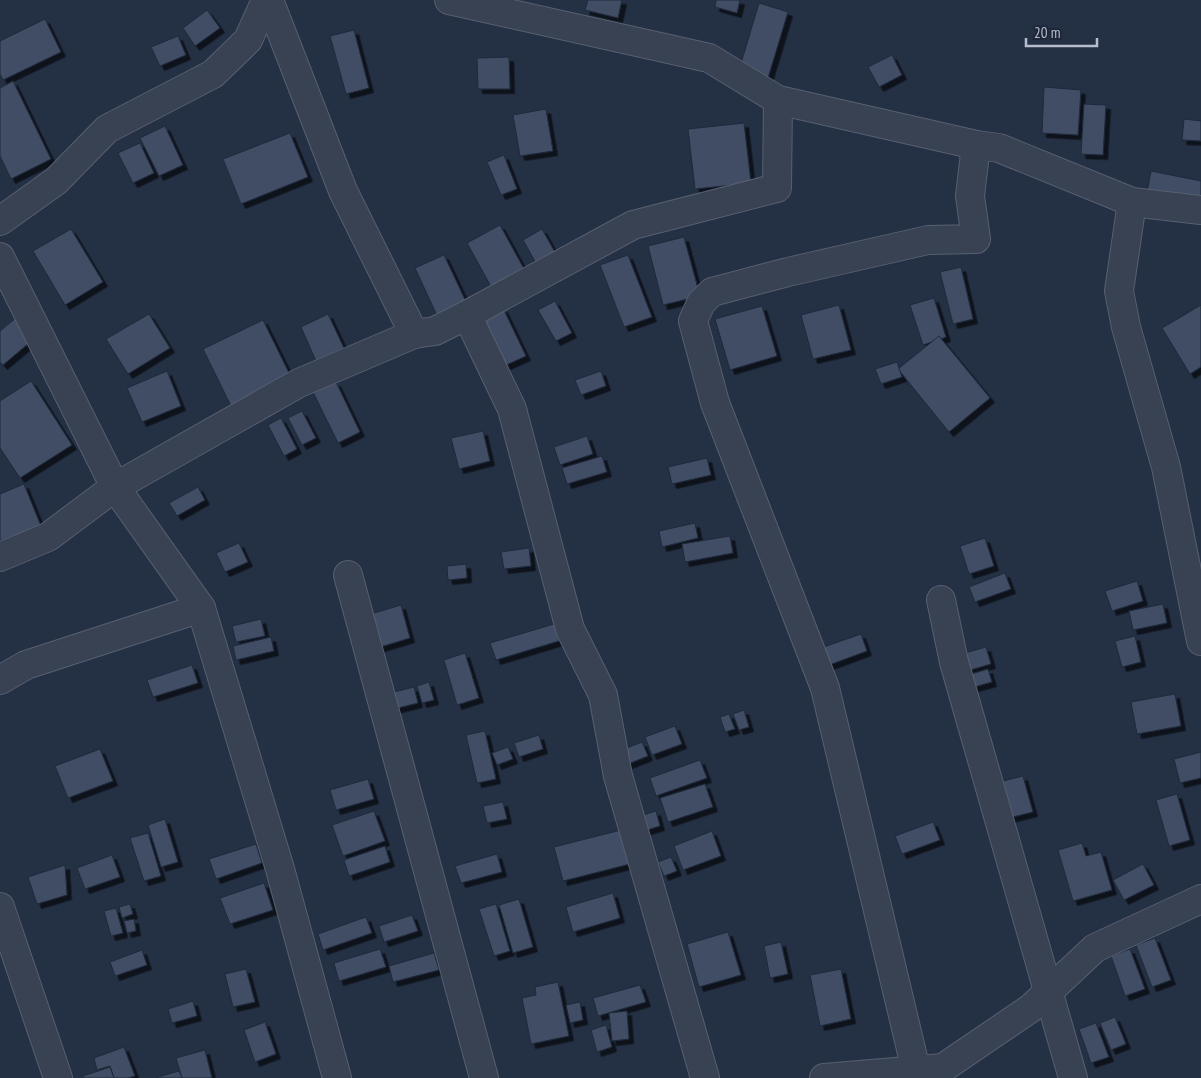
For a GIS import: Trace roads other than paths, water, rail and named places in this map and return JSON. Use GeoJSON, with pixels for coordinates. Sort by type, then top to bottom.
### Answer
{"type":"FeatureCollection","features":[{"type":"Feature","properties":{"kind":"street"},"geometry":{"type":"LineString","coordinates":[[0,221],[56,181],[107,129],[213,74],[248,40],[267,0]]}},
{"type":"Feature","properties":{"kind":"street"},"geometry":{"type":"LineString","coordinates":[[267,0],[343,191],[414,334]]}},
{"type":"Feature","properties":{"kind":"street"},"geometry":{"type":"LineString","coordinates":[[449,0],[709,58],[778,100],[976,145],[999,148],[1132,202],[1201,210]]}},
{"type":"Feature","properties":{"kind":"street"},"geometry":{"type":"LineString","coordinates":[[0,557],[48,536],[115,487],[299,382],[414,334],[436,331],[633,225],[777,188],[778,100]]}},
{"type":"Feature","properties":{"kind":"street"},"geometry":{"type":"LineString","coordinates":[[916,1070],[825,688],[715,403],[693,321],[701,303],[712,292],[788,272],[928,240],[976,239],[970,196],[976,145]]}},
{"type":"Feature","properties":{"kind":"street"},"geometry":{"type":"LineString","coordinates":[[1132,202],[1119,291],[1126,327],[1166,467],[1201,641]]}},
{"type":"Feature","properties":{"kind":"street"},"geometry":{"type":"LineString","coordinates":[[0,257],[115,487],[201,608],[280,869],[337,1078]]}},
{"type":"Feature","properties":{"kind":"street"},"geometry":{"type":"LineString","coordinates":[[467,315],[512,408],[570,629],[603,695],[618,776],[705,1078]]}},
{"type":"Feature","properties":{"kind":"street"},"geometry":{"type":"LineString","coordinates":[[348,576],[484,1078]]}},
{"type":"Feature","properties":{"kind":"street"},"geometry":{"type":"LineString","coordinates":[[941,600],[954,662],[1074,1078]]}},
{"type":"Feature","properties":{"kind":"street"},"geometry":{"type":"LineString","coordinates":[[0,680],[26,665],[201,608]]}},
{"type":"Feature","properties":{"kind":"street"},"geometry":{"type":"LineString","coordinates":[[824,1078],[916,1070],[944,1073],[1031,1008],[1095,948],[1201,899]]}},
{"type":"Feature","properties":{"kind":"street"},"geometry":{"type":"LineString","coordinates":[[0,907],[58,1078]]}}]}
